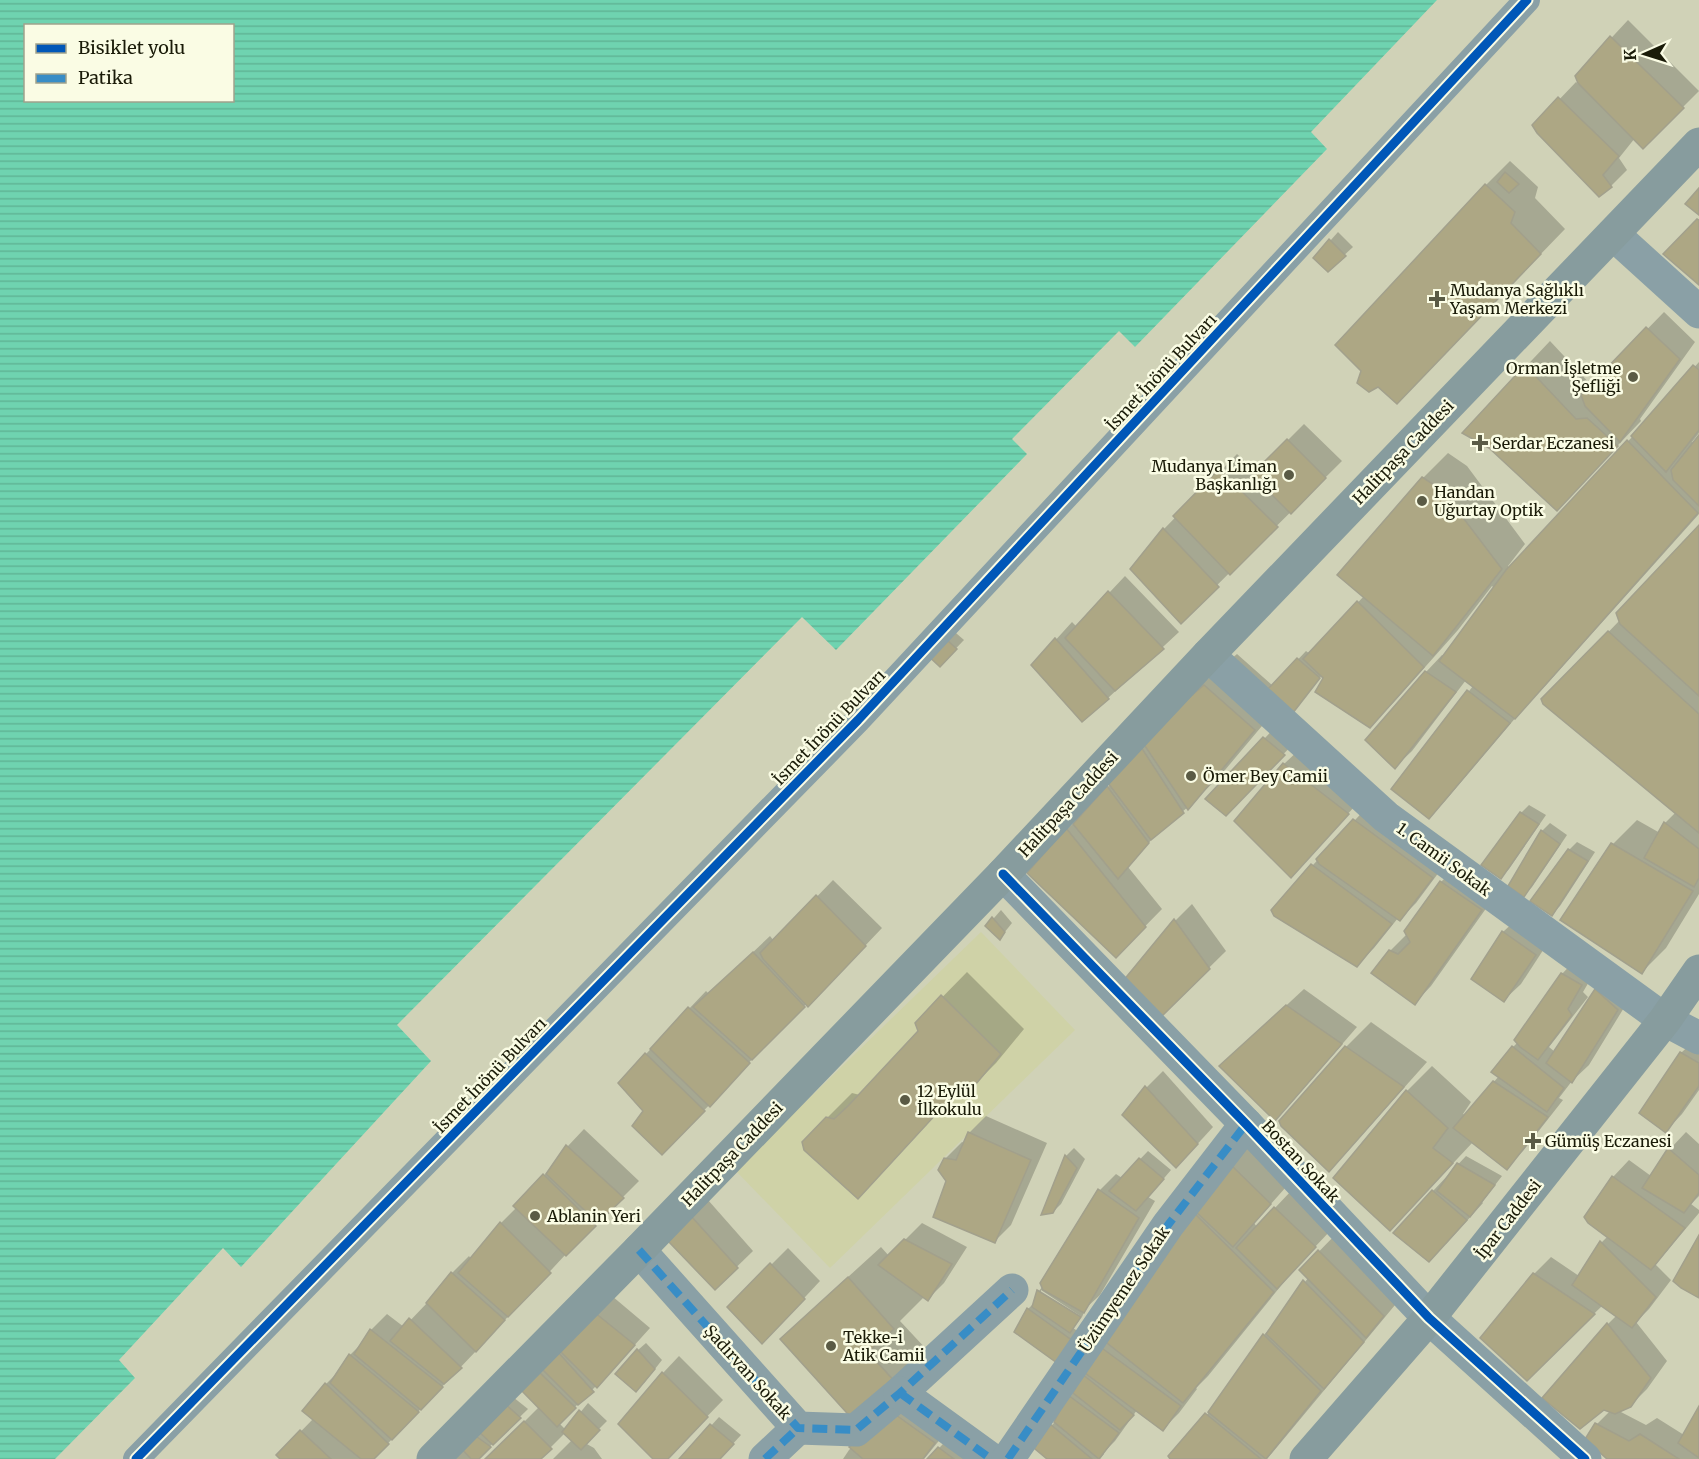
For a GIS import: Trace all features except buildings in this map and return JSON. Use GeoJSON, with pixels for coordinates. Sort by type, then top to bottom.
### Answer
{"type":"FeatureCollection","features":[{"type":"Feature","properties":{"kind":"main road","name":"Halitpaşa Caddesi"},"geometry":{"type":"LineString","coordinates":[[433,1459],[1003,874],[1208,655],[1699,144]]}},
{"type":"Feature","properties":{"kind":"main road","name":"İpar Caddesi"},"geometry":{"type":"LineString","coordinates":[[1306,1459],[1429,1318],[1665,1020],[1699,970]]}},
{"type":"Feature","properties":{"kind":"street","name":"İsmet İnönü Bulvarı"},"geometry":{"type":"LineString","coordinates":[[136,1459],[858,720],[1527,0]]}},
{"type":"Feature","properties":{"kind":"street"},"geometry":{"type":"LineString","coordinates":[[1613,234],[1699,312]]}},
{"type":"Feature","properties":{"kind":"street","name":"1. Camii Sokak"},"geometry":{"type":"LineString","coordinates":[[1208,655],[1386,817],[1665,1020],[1699,1038]]}},
{"type":"Feature","properties":{"kind":"street","name":"Bostan Sokak"},"geometry":{"type":"LineString","coordinates":[[1003,874],[1246,1124],[1429,1318],[1585,1459]]}},
{"type":"Feature","properties":{"kind":"street","name":"Üzümyemez Sokak"},"geometry":{"type":"LineString","coordinates":[[1008,1459],[1168,1225],[1246,1124]]}},
{"type":"Feature","properties":{"kind":"street","name":"Şadırvan Sokak"},"geometry":{"type":"LineString","coordinates":[[639,1250],[798,1428],[856,1430],[900,1393],[1012,1290]]}},
{"type":"Feature","properties":{"kind":"street"},"geometry":{"type":"LineString","coordinates":[[900,1393],[991,1459]]}},
{"type":"Feature","properties":{"kind":"street"},"geometry":{"type":"LineString","coordinates":[[765,1459],[798,1428]]}},
{"type":"Feature","properties":{"kind":"shaded area"},"geometry":{"type":"Polygon","coordinates":[[[0,0],[1437,0],[1311,132],[1327,149],[1135,347],[1119,331],[1012,439],[1027,454],[836,650],[802,617],[397,1025],[431,1061],[241,1267],[223,1248],[119,1360],[135,1378],[55,1459],[0,1459],[0,0]]]}},
{"type":"Feature","properties":{"kind":"shaded area","name":"12 Eylül İlkokulu"},"geometry":{"type":"Polygon","coordinates":[[[981,932],[1075,1030],[830,1268],[735,1170],[981,932]]]}},
{"type":"Feature","properties":{"kind":"marked path"},"geometry":{"type":"LineString","coordinates":[[1008,1459],[1168,1225],[1246,1124]]}},
{"type":"Feature","properties":{"kind":"marked path"},"geometry":{"type":"LineString","coordinates":[[639,1250],[798,1428],[856,1430],[900,1393],[1012,1290]]}},
{"type":"Feature","properties":{"kind":"marked path"},"geometry":{"type":"LineString","coordinates":[[900,1393],[991,1459]]}},
{"type":"Feature","properties":{"kind":"marked path"},"geometry":{"type":"LineString","coordinates":[[765,1459],[798,1428]]}},
{"type":"Feature","properties":{"kind":"cycle path"},"geometry":{"type":"LineString","coordinates":[[136,1459],[858,720],[1527,0]]}},
{"type":"Feature","properties":{"kind":"cycle path"},"geometry":{"type":"LineString","coordinates":[[1003,874],[1246,1124],[1429,1318],[1585,1459]]}},
{"type":"Feature","properties":{"kind":"place","name":"Mudanya Sağlıklı Yaşam Merkezi"},"geometry":{"type":"Point","coordinates":[1437,299]}},
{"type":"Feature","properties":{"kind":"place","name":"Orman İşletme Şefliği"},"geometry":{"type":"Point","coordinates":[1633,377]}},
{"type":"Feature","properties":{"kind":"place","name":"Serdar Eczanesi"},"geometry":{"type":"Point","coordinates":[1480,443]}},
{"type":"Feature","properties":{"kind":"place","name":"Mudanya Liman Başkanlığı"},"geometry":{"type":"Point","coordinates":[1289,475]}},
{"type":"Feature","properties":{"kind":"place","name":"Handan Uğurtay Optik"},"geometry":{"type":"Point","coordinates":[1422,501]}},
{"type":"Feature","properties":{"kind":"place","name":"Ömer Bey Camii"},"geometry":{"type":"Point","coordinates":[1191,776]}},
{"type":"Feature","properties":{"kind":"place","name":"12 Eylül İlkokulu"},"geometry":{"type":"Point","coordinates":[905,1100]}},
{"type":"Feature","properties":{"kind":"place","name":"Gümüş Eczanesi"},"geometry":{"type":"Point","coordinates":[1533,1141]}},
{"type":"Feature","properties":{"kind":"place","name":"Ablanin Yeri"},"geometry":{"type":"Point","coordinates":[535,1216]}},
{"type":"Feature","properties":{"kind":"place","name":"Tekke-i Atik Camii"},"geometry":{"type":"Point","coordinates":[831,1346]}}]}
